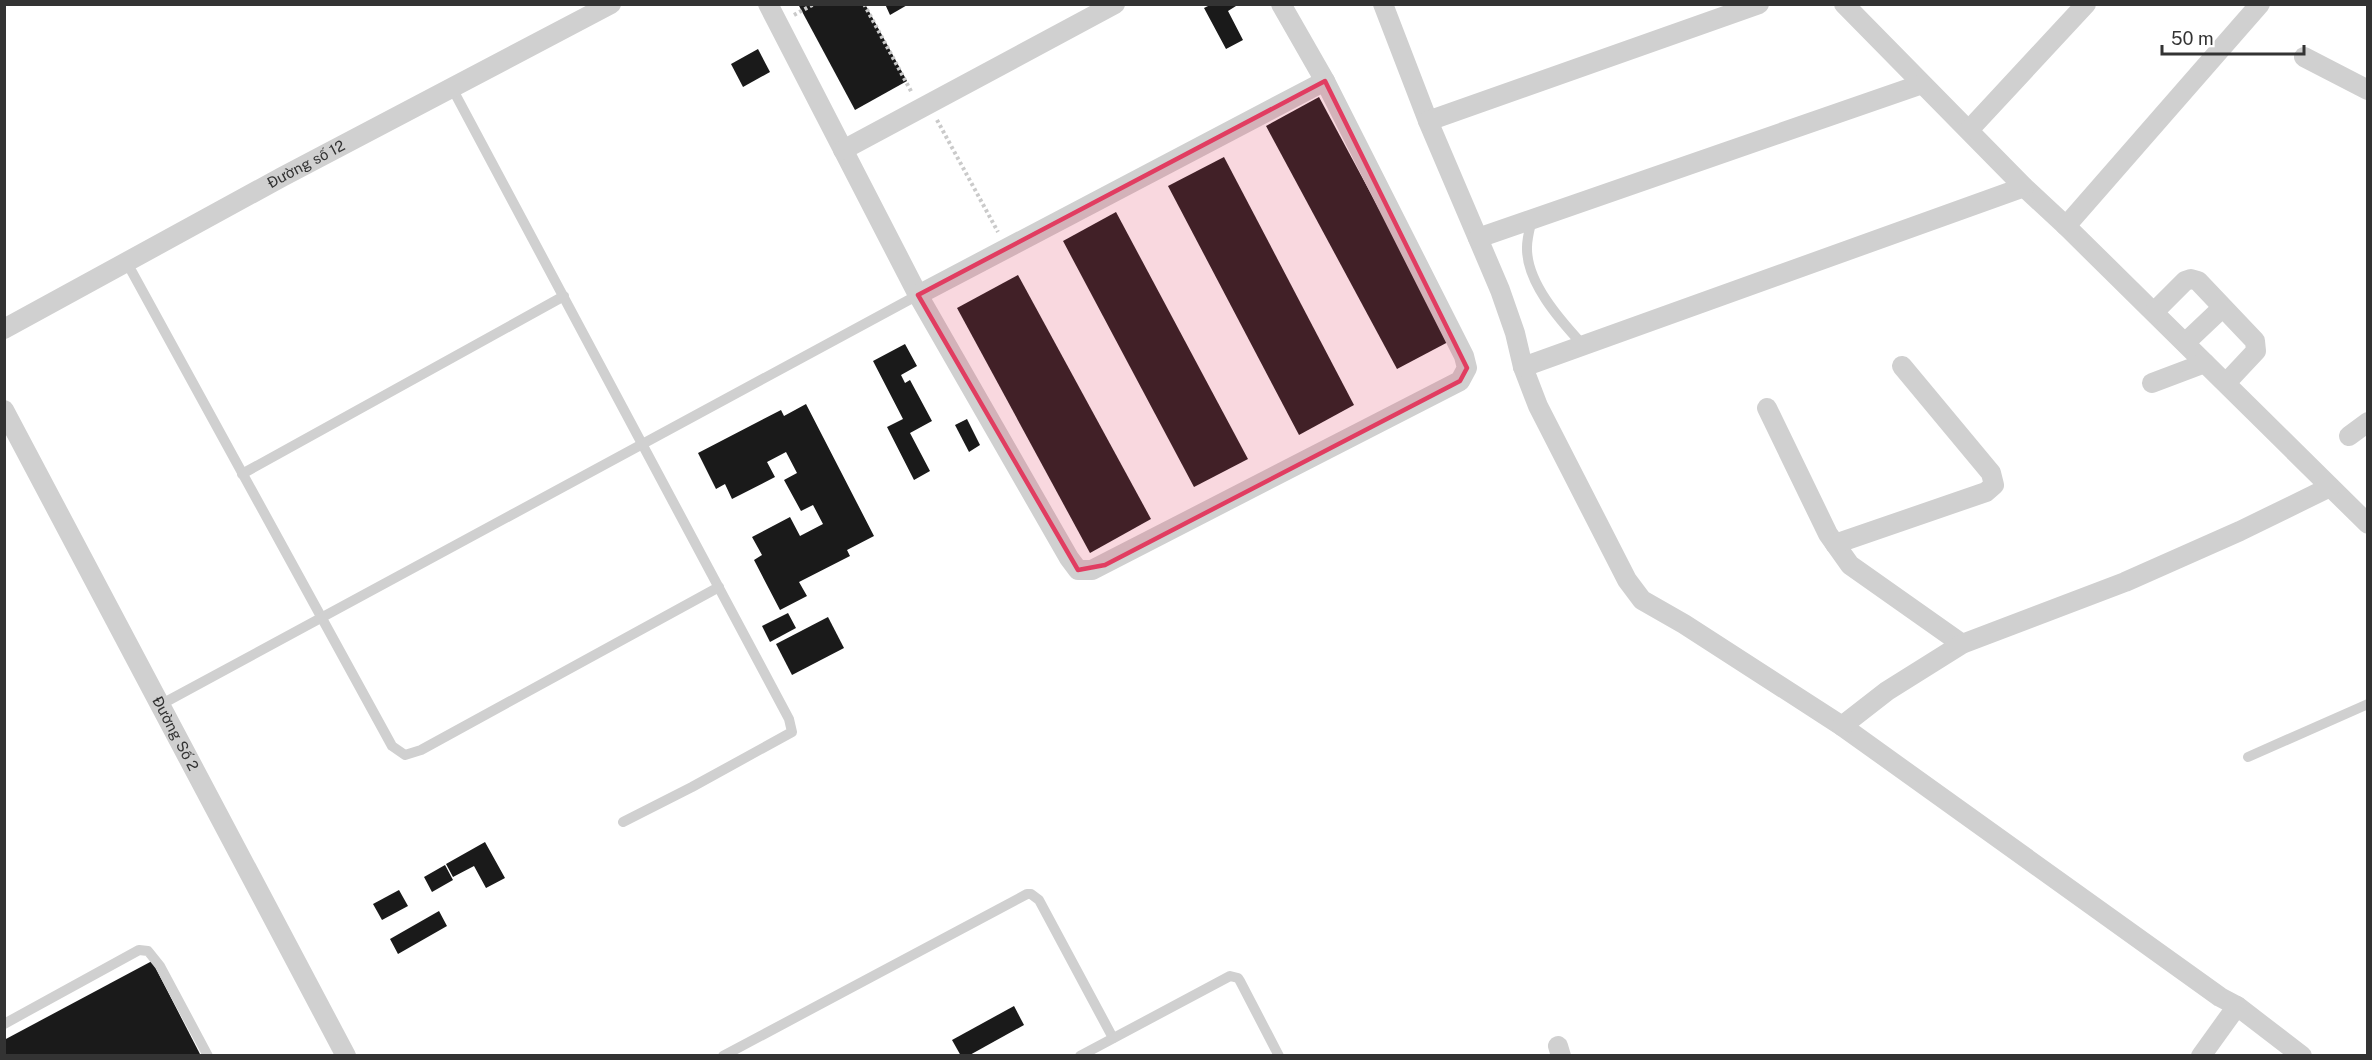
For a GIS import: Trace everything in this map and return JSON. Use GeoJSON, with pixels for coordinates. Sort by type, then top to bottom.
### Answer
{"type":"FeatureCollection","features":[{"type":"Feature","properties":{"kind":"street","name":"Đường số 12"},"geometry":{"type":"LineString","coordinates":[[4,329],[126,261],[610,4]]}},
{"type":"Feature","properties":{"kind":"street"},"geometry":{"type":"LineString","coordinates":[[768,4],[918,295],[1078,570],[1092,570],[1105,565],[1460,381],[1467,368],[1464,356],[1325,81],[1281,4]]}},
{"type":"Feature","properties":{"kind":"street"},"geometry":{"type":"LineString","coordinates":[[843,150],[1115,4]]}},
{"type":"Feature","properties":{"kind":"street"},"geometry":{"type":"LineString","coordinates":[[1383,4],[1428,121],[1478,238],[1515,333],[1523,367],[1538,406],[1627,580],[1642,600],[1684,624],[1842,726],[2211,990],[2237,1006],[2301,1056]]}},
{"type":"Feature","properties":{"kind":"street"},"geometry":{"type":"LineString","coordinates":[[1428,121],[1759,4]]}},
{"type":"Feature","properties":{"kind":"street"},"geometry":{"type":"LineString","coordinates":[[1844,4],[2024,187],[2154,312],[2367,524]]}},
{"type":"Feature","properties":{"kind":"street"},"geometry":{"type":"LineString","coordinates":[[1969,130],[2086,4]]}},
{"type":"Feature","properties":{"kind":"street"},"geometry":{"type":"LineString","coordinates":[[2066,226],[2260,4]]}},
{"type":"Feature","properties":{"kind":"street"},"geometry":{"type":"LineString","coordinates":[[2304,57],[2367,90]]}},
{"type":"Feature","properties":{"kind":"street"},"geometry":{"type":"LineString","coordinates":[[918,295],[1325,81]]}},
{"type":"Feature","properties":{"kind":"street"},"geometry":{"type":"LineString","coordinates":[[1478,238],[1922,84]]}},
{"type":"Feature","properties":{"kind":"street"},"geometry":{"type":"LineString","coordinates":[[1523,367],[2024,187]]}},
{"type":"Feature","properties":{"kind":"street"},"geometry":{"type":"LineString","coordinates":[[2154,312],[2185,281],[2191,279],[2198,281],[2257,347],[2256,351],[2226,383]]}},
{"type":"Feature","properties":{"kind":"street"},"geometry":{"type":"LineString","coordinates":[[2185,343],[2223,308]]}},
{"type":"Feature","properties":{"kind":"street"},"geometry":{"type":"LineString","coordinates":[[2152,383],[2205,363]]}},
{"type":"Feature","properties":{"kind":"street"},"geometry":{"type":"LineString","coordinates":[[1835,544],[1986,492],[1994,485],[1991,473],[1902,366]]}},
{"type":"Feature","properties":{"kind":"street"},"geometry":{"type":"LineString","coordinates":[[1767,408],[1809,498],[1835,544],[1851,565],[1962,644]]}},
{"type":"Feature","properties":{"kind":"street","name":"Đường Số 2"},"geometry":{"type":"LineString","coordinates":[[4,410],[346,1056]]}},
{"type":"Feature","properties":{"kind":"street"},"geometry":{"type":"LineString","coordinates":[[2349,436],[2367,422]]}},
{"type":"Feature","properties":{"kind":"street"},"geometry":{"type":"LineString","coordinates":[[1842,726],[1887,691],[1962,644],[2125,582],[2240,531],[2330,487]]}},
{"type":"Feature","properties":{"kind":"street"},"geometry":{"type":"LineString","coordinates":[[2201,1056],[2237,1006]]}},
{"type":"Feature","properties":{"kind":"lane"},"geometry":{"type":"LineString","coordinates":[[452,88],[789,719],[792,732],[623,822]]}},
{"type":"Feature","properties":{"kind":"lane"},"geometry":{"type":"LineString","coordinates":[[1532,219],[1527,248],[1532,274],[1557,316],[1582,344]]}},
{"type":"Feature","properties":{"kind":"lane"},"geometry":{"type":"LineString","coordinates":[[126,261],[392,746],[405,755],[422,750],[719,587]]}},
{"type":"Feature","properties":{"kind":"lane"},"geometry":{"type":"LineString","coordinates":[[160,705],[918,295]]}},
{"type":"Feature","properties":{"kind":"lane"},"geometry":{"type":"LineString","coordinates":[[242,474],[564,296]]}},
{"type":"Feature","properties":{"kind":"lane"},"geometry":{"type":"LineString","coordinates":[[2248,757],[2367,705]]}},
{"type":"Feature","properties":{"kind":"lane"},"geometry":{"type":"LineString","coordinates":[[723,1056],[1027,894],[1039,900],[1113,1038]]}},
{"type":"Feature","properties":{"kind":"lane"},"geometry":{"type":"LineString","coordinates":[[4,1024],[139,950],[148,951],[160,966],[208,1056]]}},
{"type":"Feature","properties":{"kind":"lane"},"geometry":{"type":"LineString","coordinates":[[1080,1056],[1226,977],[1234,976],[1240,981],[1279,1056]]}},
{"type":"Feature","properties":{"kind":"path"},"geometry":{"type":"LineString","coordinates":[[864,4],[1007,248]]}},
{"type":"Feature","properties":{"kind":"highlighted area"},"geometry":{"type":"Polygon","coordinates":[[[1325,81],[1467,368],[1460,381],[1105,565],[1078,570],[918,295],[1325,81]]]}},
{"type":"Feature","properties":{"kind":"building"},"geometry":{"type":"Polygon","coordinates":[[[798,4],[865,4],[907,81],[855,110],[798,4]]]}},
{"type":"Feature","properties":{"kind":"building"},"geometry":{"type":"Polygon","coordinates":[[[885,4],[909,4],[890,15],[885,4]]]}},
{"type":"Feature","properties":{"kind":"building"},"geometry":{"type":"Polygon","coordinates":[[[1207,4],[1236,4],[1228,11],[1243,40],[1226,49],[1204,8],[1208,6],[1207,4]]]}},
{"type":"Feature","properties":{"kind":"building"},"geometry":{"type":"Polygon","coordinates":[[[758,49],[770,72],[743,87],[731,64],[758,49]]]}},
{"type":"Feature","properties":{"kind":"building"},"geometry":{"type":"Polygon","coordinates":[[[1319,97],[1450,341],[1397,369],[1266,126],[1319,97]]]}},
{"type":"Feature","properties":{"kind":"building"},"geometry":{"type":"Polygon","coordinates":[[[1224,157],[1354,405],[1299,435],[1168,186],[1224,157]]]}},
{"type":"Feature","properties":{"kind":"building"},"geometry":{"type":"Polygon","coordinates":[[[1116,212],[1248,459],[1194,487],[1063,241],[1116,212]]]}},
{"type":"Feature","properties":{"kind":"building"},"geometry":{"type":"Polygon","coordinates":[[[1018,275],[1151,519],[1090,553],[957,308],[1018,275]]]}},
{"type":"Feature","properties":{"kind":"building"},"geometry":{"type":"Polygon","coordinates":[[[905,344],[917,366],[901,375],[905,383],[910,380],[932,421],[910,433],[930,471],[914,480],[887,427],[903,419],[873,361],[905,344]]]}},
{"type":"Feature","properties":{"kind":"building"},"geometry":{"type":"Polygon","coordinates":[[[806,404],[874,536],[847,550],[850,556],[799,582],[807,596],[780,610],[754,560],[762,555],[752,537],[790,517],[800,536],[823,524],[813,505],[801,511],[784,480],[797,473],[786,452],[767,462],[775,477],[732,499],[725,484],[716,489],[698,453],[781,410],[784,416],[806,404]]]}},
{"type":"Feature","properties":{"kind":"building"},"geometry":{"type":"Polygon","coordinates":[[[967,419],[980,445],[969,452],[955,425],[967,419]]]}},
{"type":"Feature","properties":{"kind":"building"},"geometry":{"type":"Polygon","coordinates":[[[788,613],[796,628],[770,642],[762,626],[788,613]]]}},
{"type":"Feature","properties":{"kind":"building"},"geometry":{"type":"Polygon","coordinates":[[[828,617],[844,648],[792,675],[776,644],[828,617]]]}},
{"type":"Feature","properties":{"kind":"building"},"geometry":{"type":"Polygon","coordinates":[[[485,842],[505,878],[486,888],[474,866],[453,877],[446,864],[485,842]]]}},
{"type":"Feature","properties":{"kind":"building"},"geometry":{"type":"Polygon","coordinates":[[[445,865],[453,880],[432,892],[424,877],[445,865]]]}},
{"type":"Feature","properties":{"kind":"building"},"geometry":{"type":"Polygon","coordinates":[[[399,890],[408,906],[382,920],[373,904],[399,890]]]}},
{"type":"Feature","properties":{"kind":"building"},"geometry":{"type":"Polygon","coordinates":[[[439,911],[447,926],[398,954],[390,939],[439,911]]]}},
{"type":"Feature","properties":{"kind":"building"},"geometry":{"type":"Polygon","coordinates":[[[152,961],[201,1056],[4,1056],[4,1040],[152,961]]]}},
{"type":"Feature","properties":{"kind":"building"},"geometry":{"type":"Polygon","coordinates":[[[1014,1006],[1024,1025],[968,1056],[961,1056],[952,1040],[1014,1006]]]}}]}
